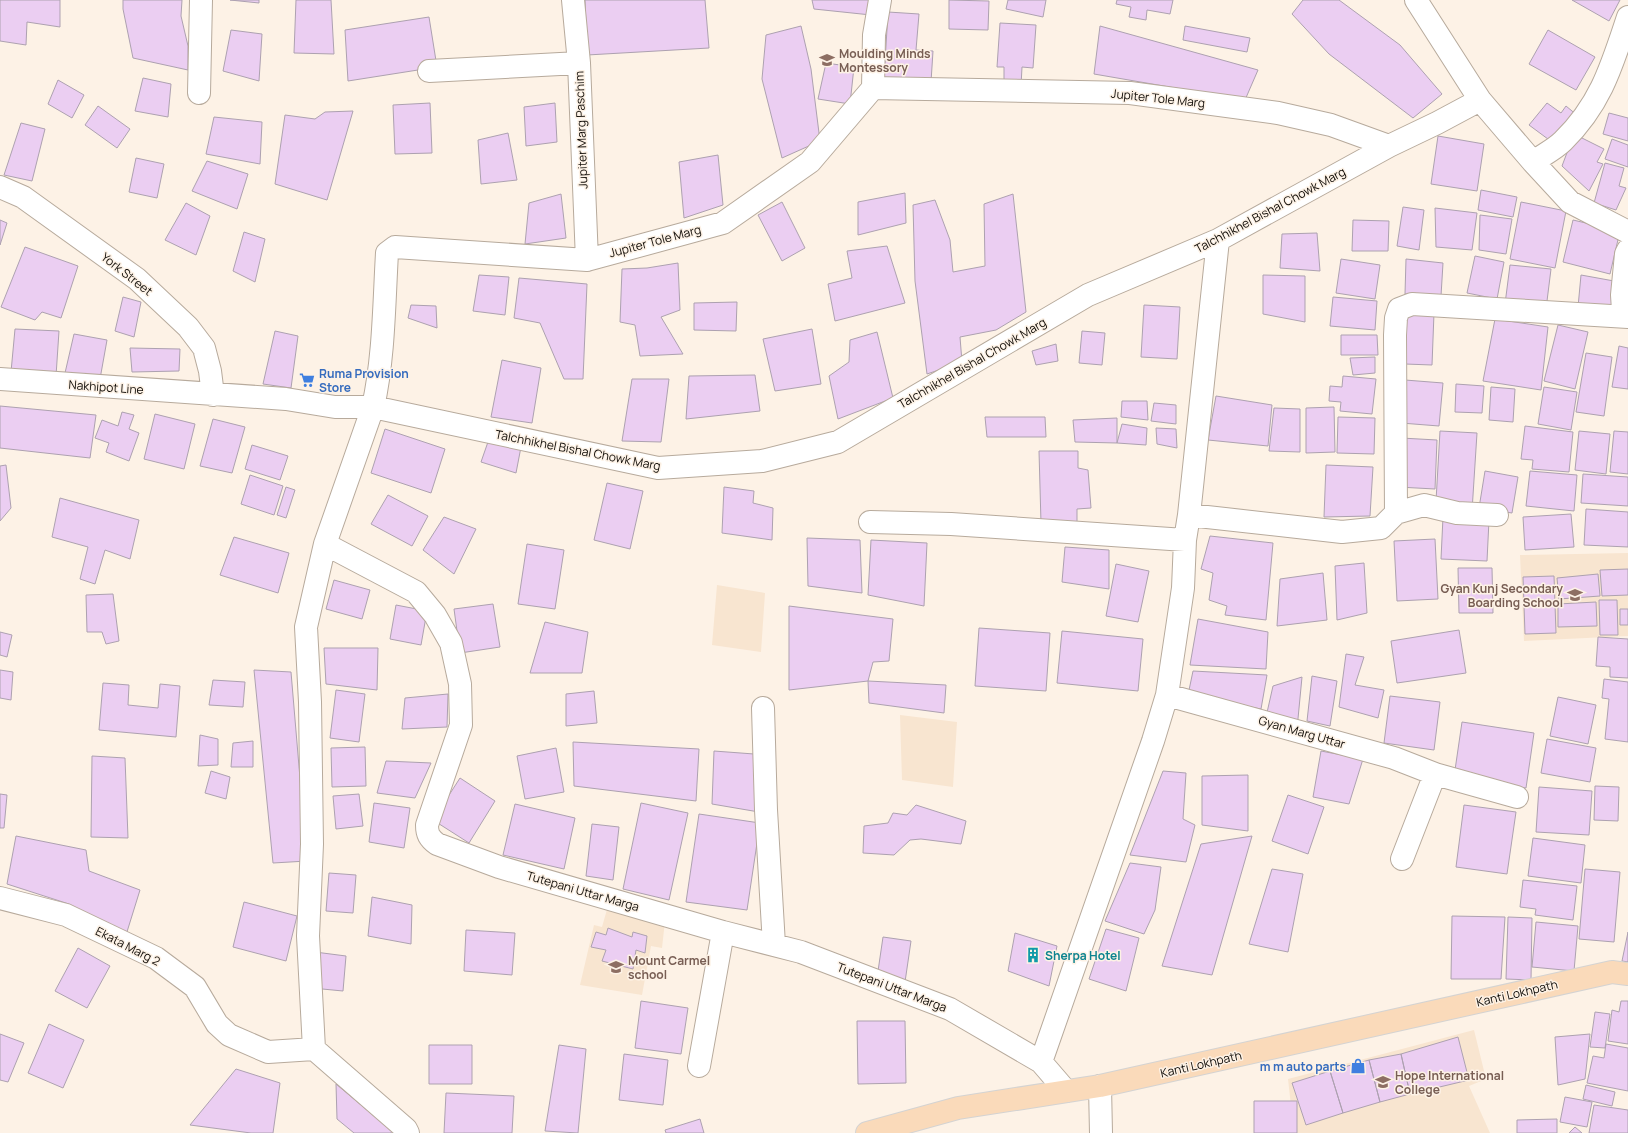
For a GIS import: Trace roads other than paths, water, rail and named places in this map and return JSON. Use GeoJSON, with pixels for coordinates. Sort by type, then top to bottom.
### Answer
{"type":"FeatureCollection","features":[{"type":"Feature","properties":{"kind":"main road","name":"Kanti Lokhpath"},"geometry":{"type":"LineString","coordinates":[[867,1133],[958,1108],[1100,1086],[1612,972],[1628,974]]}},
{"type":"Feature","properties":{"kind":"street"},"geometry":{"type":"LineString","coordinates":[[199,94],[201,0]]}},
{"type":"Feature","properties":{"kind":"street","name":"Jupiter Marg Paschim"},"geometry":{"type":"LineString","coordinates":[[573,0],[579,62],[587,260]]}},
{"type":"Feature","properties":{"kind":"street"},"geometry":{"type":"LineString","coordinates":[[873,88],[874,35],[880,0]]}},
{"type":"Feature","properties":{"kind":"street"},"geometry":{"type":"LineString","coordinates":[[1416,0],[1480,100],[1533,162],[1570,202],[1628,232]]}},
{"type":"Feature","properties":{"kind":"street"},"geometry":{"type":"LineString","coordinates":[[1533,162],[1563,142],[1588,114],[1610,73],[1628,17]]}},
{"type":"Feature","properties":{"kind":"street"},"geometry":{"type":"LineString","coordinates":[[429,71],[579,62]]}},
{"type":"Feature","properties":{"kind":"street","name":"Jupiter Tole Marg"},"geometry":{"type":"LineString","coordinates":[[373,407],[380,361],[387,253],[395,247],[587,260],[723,223],[810,162],[873,88],[1130,93],[1278,113],[1331,125],[1389,146]]}},
{"type":"Feature","properties":{"kind":"street","name":"Talchhikhel Bishal Chowk Marg"},"geometry":{"type":"LineString","coordinates":[[213,395],[286,400],[335,407],[373,407],[658,468],[762,461],[838,442],[1088,295],[1218,240],[1389,146],[1480,100]]}},
{"type":"Feature","properties":{"kind":"street","name":"York Street"},"geometry":{"type":"LineString","coordinates":[[0,187],[22,197],[136,279],[188,328],[204,348],[210,371],[213,395]]}},
{"type":"Feature","properties":{"kind":"street"},"geometry":{"type":"LineString","coordinates":[[1042,1062],[1153,741],[1167,695],[1182,588],[1185,540],[1189,515],[1218,240]]}},
{"type":"Feature","properties":{"kind":"street"},"geometry":{"type":"LineString","coordinates":[[1628,250],[1626,254],[1622,294],[1623,310],[1628,313]]}},
{"type":"Feature","properties":{"kind":"street"},"geometry":{"type":"LineString","coordinates":[[1396,513],[1394,335],[1399,308],[1412,304],[1435,307],[1628,317]]}},
{"type":"Feature","properties":{"kind":"street","name":"Nakhipot Line"},"geometry":{"type":"LineString","coordinates":[[0,379],[213,395]]}},
{"type":"Feature","properties":{"kind":"street"},"geometry":{"type":"LineString","coordinates":[[373,407],[325,544],[306,627],[310,702],[312,844],[308,936],[314,1049],[406,1129],[408,1133]]}},
{"type":"Feature","properties":{"kind":"street"},"geometry":{"type":"LineString","coordinates":[[1189,515],[1342,532],[1381,528],[1396,513],[1424,505],[1457,513],[1497,515]]}},
{"type":"Feature","properties":{"kind":"street"},"geometry":{"type":"LineString","coordinates":[[870,522],[951,524],[1185,540]]}},
{"type":"Feature","properties":{"kind":"street","name":"Tutepani Uttar Marga"},"geometry":{"type":"LineString","coordinates":[[325,544],[416,592],[435,615],[450,643],[460,684],[461,725],[427,825],[427,832],[430,839],[437,844],[499,867],[723,932],[801,952],[950,1009],[1042,1062],[1066,1091]]}},
{"type":"Feature","properties":{"kind":"street","name":"Gyan Marg Uttar"},"geometry":{"type":"LineString","coordinates":[[1167,695],[1394,758],[1435,774],[1517,797]]}},
{"type":"Feature","properties":{"kind":"street"},"geometry":{"type":"LineString","coordinates":[[763,708],[766,810],[774,945]]}},
{"type":"Feature","properties":{"kind":"street"},"geometry":{"type":"LineString","coordinates":[[1402,859],[1435,774]]}},
{"type":"Feature","properties":{"kind":"street","name":"Ekata Marg 2"},"geometry":{"type":"LineString","coordinates":[[0,898],[66,916],[156,958],[195,988],[217,1024],[229,1035],[268,1052],[314,1049]]}},
{"type":"Feature","properties":{"kind":"street"},"geometry":{"type":"LineString","coordinates":[[699,1066],[723,932]]}},
{"type":"Feature","properties":{"kind":"street"},"geometry":{"type":"LineString","coordinates":[[1100,1086],[1101,1133]]}},
{"type":"Feature","properties":{"kind":"place","name":"Moulding Minds Montessory"},"geometry":{"type":"Point","coordinates":[827,60]}},
{"type":"Feature","properties":{"kind":"place","name":"Ruma Provision Store"},"geometry":{"type":"Point","coordinates":[307,380]}},
{"type":"Feature","properties":{"kind":"place","name":"Gyan Kunj Secondary Boarding School"},"geometry":{"type":"Point","coordinates":[1575,595]}},
{"type":"Feature","properties":{"kind":"place","name":"Sherpa Hotel"},"geometry":{"type":"Point","coordinates":[1033,955]}},
{"type":"Feature","properties":{"kind":"place","name":"Mount Carmel school"},"geometry":{"type":"Point","coordinates":[616,967]}},
{"type":"Feature","properties":{"kind":"place","name":"m m auto parts"},"geometry":{"type":"Point","coordinates":[1358,1066]}},
{"type":"Feature","properties":{"kind":"place","name":"Hope International College"},"geometry":{"type":"Point","coordinates":[1383,1082]}}]}
